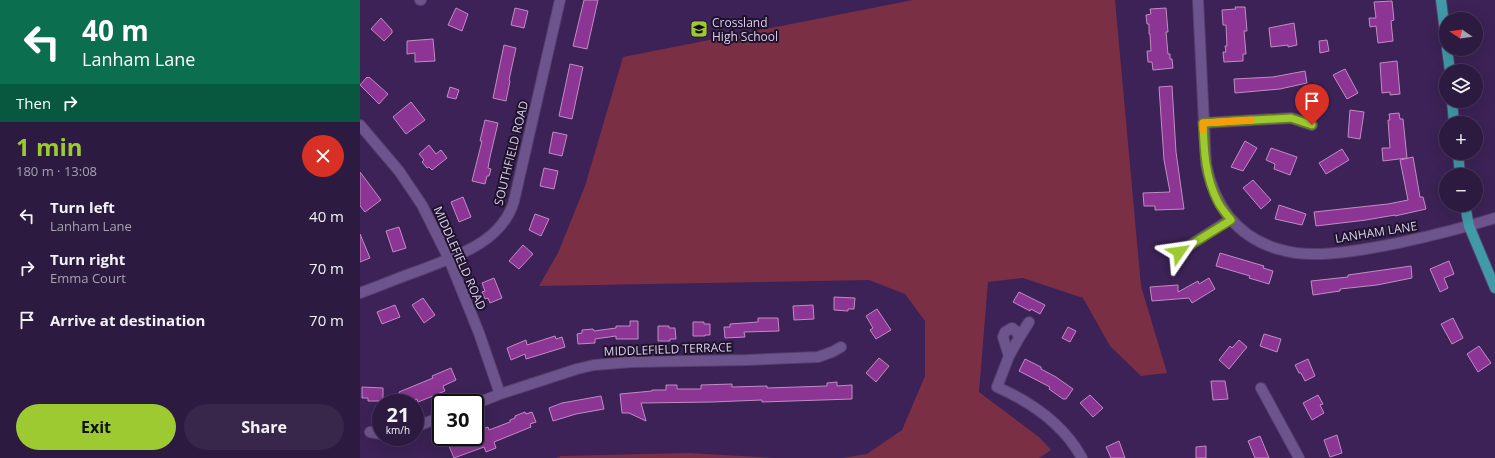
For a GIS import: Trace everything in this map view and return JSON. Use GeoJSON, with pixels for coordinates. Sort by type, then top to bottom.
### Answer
{"type":"FeatureCollection","features":[{"type":"Feature","properties":{"kind":"main road"},"geometry":{"type":"LineString","coordinates":[[1441,0],[1442,12]]}},
{"type":"Feature","properties":{"kind":"main road"},"geometry":{"type":"LineString","coordinates":[[1466,212],[1469,226],[1495,288]]}},
{"type":"Feature","properties":{"kind":"street","name":"SOUTHFIELD ROAD"},"geometry":{"type":"LineString","coordinates":[[360,293],[466,251],[488,238],[501,225],[512,207],[560,0]]}},
{"type":"Feature","properties":{"kind":"street","name":"LANHAM LANE"},"geometry":{"type":"LineString","coordinates":[[1198,0],[1206,164],[1210,182],[1218,202],[1231,220],[1246,234],[1283,250],[1297,253],[1328,253],[1373,248],[1432,236],[1495,218]]}},
{"type":"Feature","properties":{"kind":"street"},"geometry":{"type":"LineString","coordinates":[[1203,123],[1291,118],[1312,125]]}},
{"type":"Feature","properties":{"kind":"street","name":"MIDDLEFIELD ROAD"},"geometry":{"type":"LineString","coordinates":[[360,125],[400,171],[418,199],[449,259],[479,333],[500,394]]}},
{"type":"Feature","properties":{"kind":"street"},"geometry":{"type":"LineString","coordinates":[[1179,252],[1231,220]]}},
{"type":"Feature","properties":{"kind":"street"},"geometry":{"type":"LineString","coordinates":[[1029,322],[1009,356],[997,387],[1014,395],[1039,411],[1068,437],[1082,458]]}},
{"type":"Feature","properties":{"kind":"street"},"geometry":{"type":"LineString","coordinates":[[1009,356],[1003,337],[1005,332],[1012,328],[1017,332],[1019,338]]}},
{"type":"Feature","properties":{"kind":"street","name":"MIDDLEFIELD TERRACE"},"geometry":{"type":"LineString","coordinates":[[484,400],[577,369],[594,365],[632,362],[818,357],[842,347]]}},
{"type":"Feature","properties":{"kind":"street"},"geometry":{"type":"LineString","coordinates":[[1261,388],[1299,458]]}},
{"type":"Feature","properties":{"kind":"shaded area"},"geometry":{"type":"Polygon","coordinates":[[[913,0],[1115,0],[1141,286],[1167,373],[1141,376],[1110,346],[1083,298],[1023,278],[988,282],[979,392],[1039,437],[1051,450],[1039,458],[842,458],[867,454],[902,430],[925,376],[925,321],[905,294],[869,280],[539,286],[558,253],[585,186],[623,57],[913,0]]]}},
{"type":"Feature","properties":{"kind":"shaded area"},"geometry":{"type":"Polygon","coordinates":[[[688,453],[777,458],[556,458],[561,456],[688,453]]]}},
{"type":"Feature","properties":{"kind":"building"},"geometry":{"type":"Polygon","coordinates":[[[584,0],[598,0],[587,49],[573,46],[584,0]]]}},
{"type":"Feature","properties":{"kind":"building"},"geometry":{"type":"Polygon","coordinates":[[[1392,1],[1394,20],[1391,21],[1393,41],[1378,43],[1376,26],[1370,27],[1369,18],[1376,18],[1374,2],[1392,1]]]}},
{"type":"Feature","properties":{"kind":"building"},"geometry":{"type":"Polygon","coordinates":[[[1235,7],[1245,7],[1247,31],[1244,31],[1246,54],[1243,54],[1243,61],[1224,62],[1223,52],[1226,52],[1225,46],[1227,46],[1226,25],[1223,25],[1222,10],[1236,9],[1235,7]]]}},
{"type":"Feature","properties":{"kind":"building"},"geometry":{"type":"Polygon","coordinates":[[[456,8],[468,14],[462,31],[448,25],[456,8]]]}},
{"type":"Feature","properties":{"kind":"building"},"geometry":{"type":"Polygon","coordinates":[[[515,8],[528,11],[524,28],[511,25],[515,8]]]}},
{"type":"Feature","properties":{"kind":"building"},"geometry":{"type":"Polygon","coordinates":[[[1166,8],[1168,54],[1170,54],[1170,59],[1172,59],[1173,68],[1153,70],[1152,62],[1148,62],[1147,51],[1151,51],[1149,24],[1147,24],[1146,15],[1151,14],[1150,9],[1166,8]]]}},
{"type":"Feature","properties":{"kind":"building"},"geometry":{"type":"Polygon","coordinates":[[[381,18],[392,30],[392,33],[384,41],[371,29],[381,18]]]}},
{"type":"Feature","properties":{"kind":"building"},"geometry":{"type":"Polygon","coordinates":[[[1294,23],[1297,45],[1288,47],[1288,45],[1271,47],[1269,28],[1294,23]]]}},
{"type":"Feature","properties":{"kind":"building"},"geometry":{"type":"Polygon","coordinates":[[[433,39],[435,61],[415,62],[415,53],[407,54],[407,41],[433,39]]]}},
{"type":"Feature","properties":{"kind":"building"},"geometry":{"type":"Polygon","coordinates":[[[1327,40],[1329,51],[1320,53],[1319,41],[1327,40]]]}},
{"type":"Feature","properties":{"kind":"building"},"geometry":{"type":"Polygon","coordinates":[[[504,45],[516,48],[506,101],[493,98],[504,45]]]}},
{"type":"Feature","properties":{"kind":"building"},"geometry":{"type":"Polygon","coordinates":[[[1397,61],[1400,94],[1390,95],[1390,92],[1382,93],[1380,63],[1397,61]]]}},
{"type":"Feature","properties":{"kind":"building"},"geometry":{"type":"Polygon","coordinates":[[[570,64],[583,67],[572,119],[559,116],[570,64]]]}},
{"type":"Feature","properties":{"kind":"building"},"geometry":{"type":"Polygon","coordinates":[[[1345,69],[1358,93],[1347,99],[1333,75],[1345,69]]]}},
{"type":"Feature","properties":{"kind":"building"},"geometry":{"type":"Polygon","coordinates":[[[1305,71],[1307,83],[1280,89],[1235,93],[1234,79],[1273,77],[1305,71]]]}},
{"type":"Feature","properties":{"kind":"building"},"geometry":{"type":"Polygon","coordinates":[[[367,77],[369,77],[388,94],[379,104],[360,85],[367,77]]]}},
{"type":"Feature","properties":{"kind":"building"},"geometry":{"type":"Polygon","coordinates":[[[1172,86],[1176,152],[1184,209],[1155,210],[1155,206],[1144,206],[1143,193],[1170,192],[1164,160],[1159,87],[1172,86]]]}},
{"type":"Feature","properties":{"kind":"building"},"geometry":{"type":"Polygon","coordinates":[[[450,87],[459,90],[456,99],[447,97],[450,87]]]}},
{"type":"Feature","properties":{"kind":"building"},"geometry":{"type":"Polygon","coordinates":[[[411,102],[425,120],[406,134],[393,117],[411,102]]]}},
{"type":"Feature","properties":{"kind":"building"},"geometry":{"type":"Polygon","coordinates":[[[1350,110],[1364,112],[1360,139],[1348,137],[1350,110]]]}},
{"type":"Feature","properties":{"kind":"building"},"geometry":{"type":"Polygon","coordinates":[[[1399,113],[1400,119],[1403,119],[1407,158],[1383,161],[1382,148],[1390,148],[1389,114],[1399,113]]]}},
{"type":"Feature","properties":{"kind":"building"},"geometry":{"type":"Polygon","coordinates":[[[485,120],[498,123],[488,168],[491,169],[485,184],[472,181],[482,141],[480,141],[485,120]]]}},
{"type":"Feature","properties":{"kind":"building"},"geometry":{"type":"Polygon","coordinates":[[[553,132],[567,135],[562,156],[549,153],[553,132]]]}},
{"type":"Feature","properties":{"kind":"building"},"geometry":{"type":"Polygon","coordinates":[[[1245,141],[1257,148],[1243,171],[1231,167],[1245,141]]]}},
{"type":"Feature","properties":{"kind":"building"},"geometry":{"type":"Polygon","coordinates":[[[429,145],[436,154],[441,150],[447,158],[432,170],[429,167],[427,168],[422,162],[424,160],[419,154],[429,145]]]}},
{"type":"Feature","properties":{"kind":"building"},"geometry":{"type":"Polygon","coordinates":[[[1271,148],[1297,157],[1290,175],[1274,169],[1275,164],[1266,160],[1271,148]]]}},
{"type":"Feature","properties":{"kind":"building"},"geometry":{"type":"Polygon","coordinates":[[[1342,149],[1349,160],[1326,174],[1319,163],[1342,149]]]}},
{"type":"Feature","properties":{"kind":"building"},"geometry":{"type":"Polygon","coordinates":[[[1413,157],[1420,197],[1423,197],[1426,209],[1395,216],[1316,226],[1314,212],[1388,204],[1408,200],[1400,160],[1413,157]]]}},
{"type":"Feature","properties":{"kind":"building"},"geometry":{"type":"Polygon","coordinates":[[[544,168],[558,171],[554,189],[540,186],[544,168]]]}},
{"type":"Feature","properties":{"kind":"building"},"geometry":{"type":"Polygon","coordinates":[[[360,172],[381,200],[365,212],[360,206],[360,172]]]}},
{"type":"Feature","properties":{"kind":"building"},"geometry":{"type":"Polygon","coordinates":[[[1253,180],[1271,200],[1261,209],[1243,188],[1253,180]]]}},
{"type":"Feature","properties":{"kind":"building"},"geometry":{"type":"Polygon","coordinates":[[[463,197],[471,217],[459,222],[451,202],[463,197]]]}},
{"type":"Feature","properties":{"kind":"building"},"geometry":{"type":"Polygon","coordinates":[[[1279,205],[1306,214],[1302,225],[1275,219],[1279,205]]]}},
{"type":"Feature","properties":{"kind":"building"},"geometry":{"type":"Polygon","coordinates":[[[535,214],[549,219],[541,236],[529,230],[535,214]]]}},
{"type":"Feature","properties":{"kind":"building"},"geometry":{"type":"Polygon","coordinates":[[[399,227],[406,248],[393,252],[386,231],[399,227]]]}},
{"type":"Feature","properties":{"kind":"building"},"geometry":{"type":"Polygon","coordinates":[[[360,234],[370,258],[360,262],[360,234]]]}},
{"type":"Feature","properties":{"kind":"building"},"geometry":{"type":"Polygon","coordinates":[[[523,245],[533,254],[519,269],[509,261],[523,245]]]}},
{"type":"Feature","properties":{"kind":"building"},"geometry":{"type":"Polygon","coordinates":[[[1220,253],[1264,266],[1263,268],[1273,271],[1269,284],[1249,278],[1250,276],[1216,266],[1220,253]]]}},
{"type":"Feature","properties":{"kind":"building"},"geometry":{"type":"Polygon","coordinates":[[[1449,261],[1454,274],[1444,278],[1448,288],[1440,292],[1430,269],[1449,261]]]}},
{"type":"Feature","properties":{"kind":"building"},"geometry":{"type":"Polygon","coordinates":[[[1411,266],[1412,278],[1377,285],[1340,289],[1340,291],[1313,295],[1311,281],[1348,277],[1348,275],[1411,266]]]}},
{"type":"Feature","properties":{"kind":"building"},"geometry":{"type":"Polygon","coordinates":[[[494,278],[502,298],[490,303],[488,298],[485,299],[482,292],[485,291],[482,283],[494,278]]]}},
{"type":"Feature","properties":{"kind":"building"},"geometry":{"type":"Polygon","coordinates":[[[1209,278],[1215,289],[1192,303],[1189,298],[1152,301],[1150,287],[1178,285],[1178,292],[1198,281],[1199,284],[1209,278]]]}},
{"type":"Feature","properties":{"kind":"building"},"geometry":{"type":"Polygon","coordinates":[[[1019,292],[1045,305],[1040,314],[1031,309],[1030,311],[1013,302],[1019,292]]]}},
{"type":"Feature","properties":{"kind":"building"},"geometry":{"type":"Polygon","coordinates":[[[834,297],[855,298],[854,309],[848,309],[848,311],[834,310],[834,297]]]}},
{"type":"Feature","properties":{"kind":"building"},"geometry":{"type":"Polygon","coordinates":[[[423,298],[435,315],[424,323],[412,305],[423,298]]]}},
{"type":"Feature","properties":{"kind":"building"},"geometry":{"type":"Polygon","coordinates":[[[395,305],[400,317],[382,324],[377,312],[395,305]]]}},
{"type":"Feature","properties":{"kind":"building"},"geometry":{"type":"Polygon","coordinates":[[[813,305],[814,319],[794,320],[793,306],[813,305]]]}},
{"type":"Feature","properties":{"kind":"building"},"geometry":{"type":"Polygon","coordinates":[[[877,309],[891,330],[876,339],[870,330],[873,328],[866,316],[877,309]]]}},
{"type":"Feature","properties":{"kind":"building"},"geometry":{"type":"Polygon","coordinates":[[[758,318],[778,318],[779,331],[744,332],[745,337],[725,338],[724,327],[730,327],[730,324],[758,322],[758,318]]]}},
{"type":"Feature","properties":{"kind":"building"},"geometry":{"type":"Polygon","coordinates":[[[1453,318],[1463,338],[1452,344],[1441,324],[1453,318]]]}},
{"type":"Feature","properties":{"kind":"building"},"geometry":{"type":"Polygon","coordinates":[[[630,321],[638,321],[638,339],[616,339],[616,336],[595,339],[595,343],[578,344],[577,334],[582,333],[582,330],[593,329],[594,331],[616,328],[616,326],[630,326],[630,321]]]}},
{"type":"Feature","properties":{"kind":"building"},"geometry":{"type":"Polygon","coordinates":[[[693,322],[704,322],[704,324],[710,324],[710,335],[693,336],[693,322]]]}},
{"type":"Feature","properties":{"kind":"building"},"geometry":{"type":"Polygon","coordinates":[[[658,326],[669,326],[669,328],[675,328],[676,339],[670,339],[670,341],[658,341],[658,326]]]}},
{"type":"Feature","properties":{"kind":"building"},"geometry":{"type":"Polygon","coordinates":[[[1068,327],[1076,331],[1070,342],[1062,338],[1068,327]]]}},
{"type":"Feature","properties":{"kind":"building"},"geometry":{"type":"Polygon","coordinates":[[[1264,334],[1281,339],[1277,352],[1260,346],[1264,334]]]}},
{"type":"Feature","properties":{"kind":"building"},"geometry":{"type":"Polygon","coordinates":[[[555,336],[556,339],[562,337],[565,347],[526,359],[525,354],[511,360],[507,348],[526,340],[527,345],[555,336]]]}},
{"type":"Feature","properties":{"kind":"building"},"geometry":{"type":"Polygon","coordinates":[[[1239,340],[1247,347],[1229,369],[1219,360],[1230,346],[1232,348],[1239,340]]]}},
{"type":"Feature","properties":{"kind":"building"},"geometry":{"type":"Polygon","coordinates":[[[1479,346],[1491,363],[1478,372],[1467,354],[1479,346]]]}},
{"type":"Feature","properties":{"kind":"building"},"geometry":{"type":"Polygon","coordinates":[[[879,358],[889,366],[876,382],[866,373],[879,358]]]}},
{"type":"Feature","properties":{"kind":"building"},"geometry":{"type":"Polygon","coordinates":[[[1025,359],[1041,367],[1041,369],[1073,389],[1066,399],[1063,399],[1049,389],[1050,387],[1019,371],[1025,359]]]}},
{"type":"Feature","properties":{"kind":"building"},"geometry":{"type":"Polygon","coordinates":[[[1308,359],[1315,376],[1305,381],[1295,365],[1308,359]]]}},
{"type":"Feature","properties":{"kind":"building"},"geometry":{"type":"Polygon","coordinates":[[[451,368],[456,380],[443,386],[445,391],[438,394],[432,394],[432,396],[424,400],[424,394],[400,394],[399,392],[433,378],[432,376],[451,368]]]}},
{"type":"Feature","properties":{"kind":"building"},"geometry":{"type":"Polygon","coordinates":[[[1211,381],[1225,381],[1228,399],[1213,400],[1211,381]]]}},
{"type":"Feature","properties":{"kind":"building"},"geometry":{"type":"Polygon","coordinates":[[[837,382],[837,386],[852,385],[852,399],[762,402],[762,400],[641,403],[646,421],[629,413],[622,413],[620,394],[652,390],[666,390],[666,385],[677,385],[677,389],[701,389],[701,385],[732,384],[732,387],[767,386],[767,388],[827,386],[827,383],[837,382]]]}},
{"type":"Feature","properties":{"kind":"building"},"geometry":{"type":"Polygon","coordinates":[[[362,387],[383,388],[383,394],[372,394],[372,401],[368,401],[368,398],[362,398],[362,387]]]}},
{"type":"Feature","properties":{"kind":"building"},"geometry":{"type":"Polygon","coordinates":[[[1090,395],[1103,408],[1093,417],[1080,403],[1090,395]]]}},
{"type":"Feature","properties":{"kind":"building"},"geometry":{"type":"Polygon","coordinates":[[[1318,395],[1323,404],[1320,405],[1324,413],[1312,420],[1303,403],[1318,395]]]}},
{"type":"Feature","properties":{"kind":"building"},"geometry":{"type":"Polygon","coordinates":[[[601,396],[604,409],[576,414],[553,421],[549,408],[562,403],[601,396]]]}},
{"type":"Feature","properties":{"kind":"building"},"geometry":{"type":"Polygon","coordinates":[[[525,412],[526,414],[532,412],[536,422],[530,424],[531,427],[494,442],[496,448],[486,452],[484,447],[454,458],[449,446],[484,446],[484,429],[488,427],[489,430],[510,422],[510,420],[515,418],[515,416],[525,412]]]}},
{"type":"Feature","properties":{"kind":"building"},"geometry":{"type":"Polygon","coordinates":[[[1337,435],[1342,453],[1330,457],[1324,440],[1337,435]]]}},
{"type":"Feature","properties":{"kind":"building"},"geometry":{"type":"Polygon","coordinates":[[[1260,436],[1269,458],[1255,458],[1248,441],[1260,436]]]}},
{"type":"Feature","properties":{"kind":"building"},"geometry":{"type":"Polygon","coordinates":[[[1119,441],[1125,458],[1111,458],[1106,447],[1119,441]]]}},
{"type":"Feature","properties":{"kind":"building"},"geometry":{"type":"Polygon","coordinates":[[[1206,446],[1206,458],[1196,458],[1196,447],[1206,446]]]}},
{"type":"Feature","properties":{"kind":"slow traffic"},"geometry":{"type":"LineString","coordinates":[[1203,130],[1203,123],[1251,120]]}},
{"type":"Feature","properties":{"kind":"place","name":"Crossland High School"},"geometry":{"type":"Point","coordinates":[699,29]}},
{"type":"Feature","properties":{"kind":"route"},"geometry":{"type":"LineString","coordinates":[[1179,252],[1231,220],[1218,202],[1210,182],[1206,164],[1203,123],[1291,118],[1312,125]]}}]}
